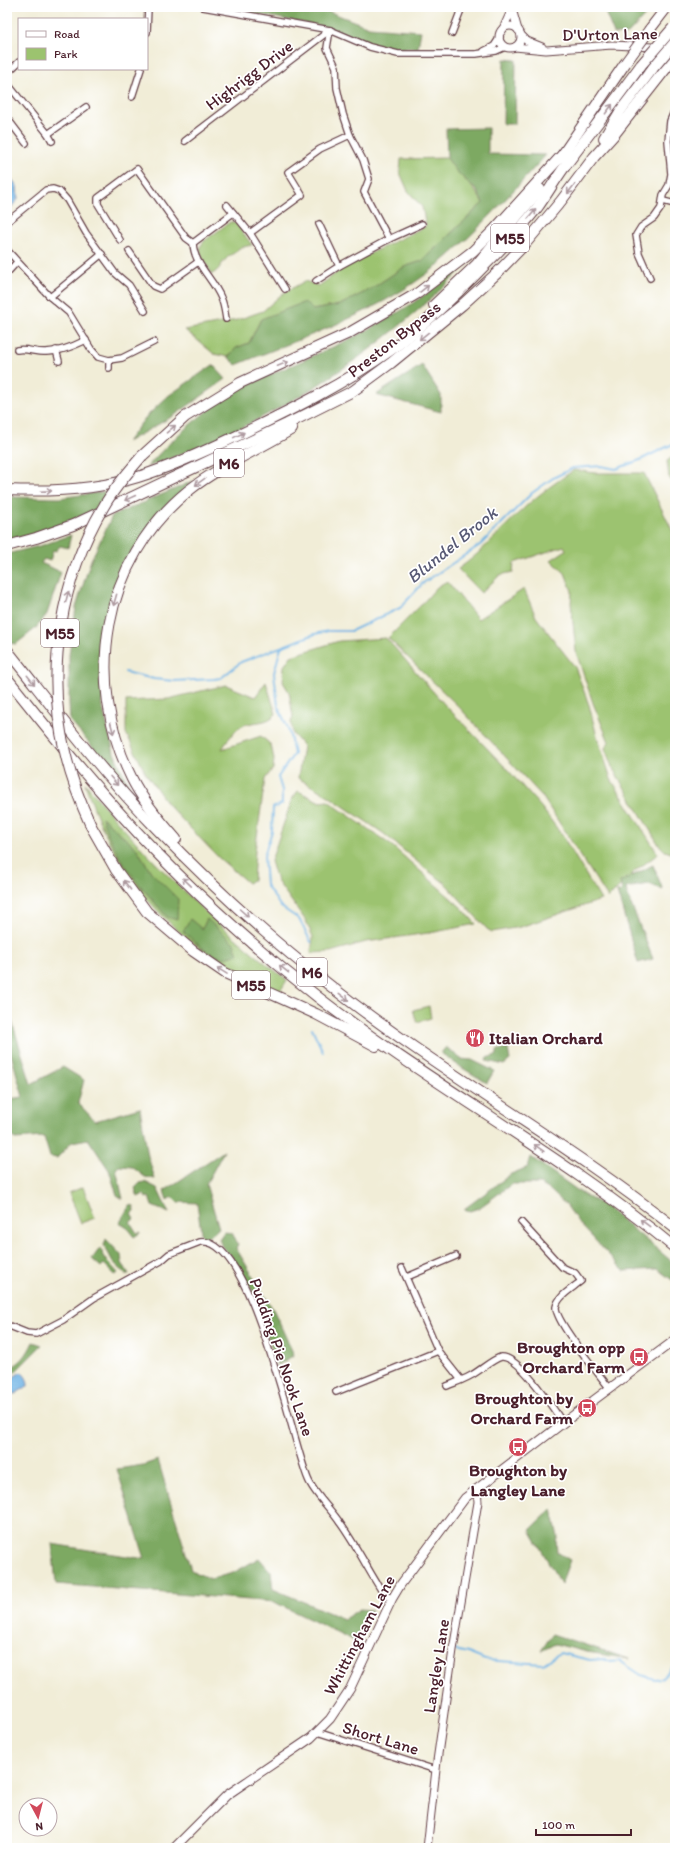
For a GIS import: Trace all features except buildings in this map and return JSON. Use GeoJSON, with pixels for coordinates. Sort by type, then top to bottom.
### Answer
{"type":"FeatureCollection","features":[{"type":"Feature","properties":{"kind":"highway","name":"M55"},"geometry":{"type":"LineString","coordinates":[[348,380],[421,318],[477,264],[536,194],[624,65],[667,7]]}},
{"type":"Feature","properties":{"kind":"highway","name":"M55"},"geometry":{"type":"LineString","coordinates":[[348,380],[392,349],[435,313],[503,246],[538,207],[567,164],[641,65],[674,27]]}},
{"type":"Feature","properties":{"kind":"highway","name":"M55"},"geometry":{"type":"LineString","coordinates":[[594,158],[621,110],[675,42]]}},
{"type":"Feature","properties":{"kind":"highway","name":"M55"},"geometry":{"type":"LineString","coordinates":[[594,158],[675,57]]}},
{"type":"Feature","properties":{"kind":"highway","name":"M55"},"geometry":{"type":"LineString","coordinates":[[455,1093],[374,1045],[316,1014],[225,973],[193,951],[147,912],[116,870],[91,826],[73,782],[61,733],[56,680],[60,631],[70,582],[93,525],[104,504],[142,456],[185,417],[240,383],[349,333],[418,294],[473,251],[564,153]]}},
{"type":"Feature","properties":{"kind":"highway","name":"Preston Bypass"},"geometry":{"type":"LineString","coordinates":[[7,546],[73,525],[353,391],[391,363],[456,310],[496,274],[547,220],[594,158]]}},
{"type":"Feature","properties":{"kind":"highway","name":"Preston Bypass"},"geometry":{"type":"LineString","coordinates":[[7,490],[59,490],[102,485],[136,478],[178,462],[278,416],[348,380]]}},
{"type":"Feature","properties":{"kind":"highway","name":"M6"},"geometry":{"type":"LineString","coordinates":[[224,895],[151,811],[132,780],[119,751],[107,704],[105,670],[108,633],[114,605],[130,564],[146,536],[165,513],[188,491],[230,462],[289,431],[353,391]]}},
{"type":"Feature","properties":{"kind":"highway","name":"M6"},"geometry":{"type":"LineString","coordinates":[[7,650],[79,740],[155,827],[224,895],[273,939],[372,1018],[421,1053],[568,1150],[675,1228]]}},
{"type":"Feature","properties":{"kind":"highway","name":"M6"},"geometry":{"type":"LineString","coordinates":[[7,678],[109,801],[160,855],[208,902],[263,951],[320,998],[372,1037],[524,1137],[592,1184],[675,1248]]}},
{"type":"Feature","properties":{"kind":"main road","name":"Whittingham Lane"},"geometry":{"type":"LineString","coordinates":[[174,1848],[227,1795],[311,1738],[330,1719],[350,1689],[392,1599],[450,1516],[465,1498],[675,1340]]}},
{"type":"Feature","properties":{"kind":"street"},"geometry":{"type":"LineString","coordinates":[[148,7],[148,18]]}},
{"type":"Feature","properties":{"kind":"street"},"geometry":{"type":"LineString","coordinates":[[204,7],[330,30],[385,52],[414,54],[476,54],[496,51],[505,47],[515,47],[520,41],[512,8]]}},
{"type":"Feature","properties":{"kind":"street"},"geometry":{"type":"LineString","coordinates":[[452,33],[462,7]]}},
{"type":"Feature","properties":{"kind":"street"},"geometry":{"type":"LineString","coordinates":[[476,54],[494,46],[512,8]]}},
{"type":"Feature","properties":{"kind":"street"},"geometry":{"type":"LineString","coordinates":[[505,47],[501,43],[501,34],[509,27],[519,32]]}},
{"type":"Feature","properties":{"kind":"street"},"geometry":{"type":"LineString","coordinates":[[330,30],[327,48],[336,67],[337,88],[343,114],[350,135],[363,160],[369,179],[364,192],[389,239]]}},
{"type":"Feature","properties":{"kind":"street","name":"Highrigg Drive"},"geometry":{"type":"LineString","coordinates":[[185,141],[330,30]]}},
{"type":"Feature","properties":{"kind":"street","name":"D'Urton Lane"},"geometry":{"type":"LineString","coordinates":[[519,32],[527,41],[546,50]]}},
{"type":"Feature","properties":{"kind":"street","name":"D'Urton Lane"},"geometry":{"type":"LineString","coordinates":[[515,47],[546,50],[612,45],[675,48]]}},
{"type":"Feature","properties":{"kind":"street"},"geometry":{"type":"LineString","coordinates":[[7,73],[18,63]]}},
{"type":"Feature","properties":{"kind":"street"},"geometry":{"type":"LineString","coordinates":[[132,97],[141,70]]}},
{"type":"Feature","properties":{"kind":"street"},"geometry":{"type":"LineString","coordinates":[[7,83],[48,134],[52,142]]}},
{"type":"Feature","properties":{"kind":"street"},"geometry":{"type":"LineString","coordinates":[[48,134],[86,107]]}},
{"type":"Feature","properties":{"kind":"street"},"geometry":{"type":"LineString","coordinates":[[650,278],[639,253],[636,235],[641,227],[654,218],[661,208],[663,195],[671,179],[668,141],[670,121],[675,109]]}},
{"type":"Feature","properties":{"kind":"street"},"geometry":{"type":"LineString","coordinates":[[7,118],[26,143]]}},
{"type":"Feature","properties":{"kind":"street"},"geometry":{"type":"LineString","coordinates":[[250,233],[302,195],[288,172],[320,149],[350,135]]}},
{"type":"Feature","properties":{"kind":"street"},"geometry":{"type":"LineString","coordinates":[[120,240],[98,204],[98,198],[137,169],[186,238],[194,243]]}},
{"type":"Feature","properties":{"kind":"street"},"geometry":{"type":"LineString","coordinates":[[7,222],[46,190],[53,189],[59,191],[86,233],[115,273],[129,285],[146,311]]}},
{"type":"Feature","properties":{"kind":"street"},"geometry":{"type":"LineString","coordinates":[[663,201],[675,204]]}},
{"type":"Feature","properties":{"kind":"street"},"geometry":{"type":"LineString","coordinates":[[227,204],[250,233],[286,289]]}},
{"type":"Feature","properties":{"kind":"street"},"geometry":{"type":"LineString","coordinates":[[194,243],[233,213]]}},
{"type":"Feature","properties":{"kind":"street"},"geometry":{"type":"LineString","coordinates":[[319,224],[339,266]]}},
{"type":"Feature","properties":{"kind":"street"},"geometry":{"type":"LineString","coordinates":[[316,281],[339,266],[389,239],[422,224]]}},
{"type":"Feature","properties":{"kind":"street"},"geometry":{"type":"LineString","coordinates":[[194,243],[194,253],[198,262],[221,298],[226,319]]}},
{"type":"Feature","properties":{"kind":"street"},"geometry":{"type":"LineString","coordinates":[[7,250],[50,297],[69,313],[98,357],[109,360],[122,358],[154,342]]}},
{"type":"Feature","properties":{"kind":"street"},"geometry":{"type":"LineString","coordinates":[[129,251],[153,286],[160,289],[198,262]]}},
{"type":"Feature","properties":{"kind":"street"},"geometry":{"type":"LineString","coordinates":[[50,297],[102,254]]}},
{"type":"Feature","properties":{"kind":"street"},"geometry":{"type":"LineString","coordinates":[[7,272],[17,262]]}},
{"type":"Feature","properties":{"kind":"street"},"geometry":{"type":"LineString","coordinates":[[17,350],[22,349],[47,353],[74,346],[86,340]]}},
{"type":"Feature","properties":{"kind":"street"},"geometry":{"type":"LineString","coordinates":[[56,350],[59,361]]}},
{"type":"Feature","properties":{"kind":"street"},"geometry":{"type":"LineString","coordinates":[[109,360],[109,368]]}},
{"type":"Feature","properties":{"kind":"street"},"geometry":{"type":"LineString","coordinates":[[521,1222],[562,1267],[574,1273],[581,1281],[560,1299],[556,1307],[558,1317],[564,1328],[610,1389]]}},
{"type":"Feature","properties":{"kind":"street","name":"Pudding Pie Nook Lane"},"geometry":{"type":"LineString","coordinates":[[7,1325],[27,1333],[36,1334],[63,1320],[94,1298],[161,1261],[170,1254],[200,1242],[206,1241],[215,1245],[229,1258],[239,1273],[252,1299],[309,1481],[341,1524],[383,1593],[392,1599]]}},
{"type":"Feature","properties":{"kind":"street"},"geometry":{"type":"LineString","coordinates":[[407,1277],[456,1256]]}},
{"type":"Feature","properties":{"kind":"street"},"geometry":{"type":"LineString","coordinates":[[402,1268],[438,1351],[461,1380]]}},
{"type":"Feature","properties":{"kind":"street"},"geometry":{"type":"LineString","coordinates":[[336,1392],[438,1351]]}},
{"type":"Feature","properties":{"kind":"street"},"geometry":{"type":"LineString","coordinates":[[447,1386],[469,1377],[500,1357],[509,1357],[518,1363],[537,1386],[563,1423]]}},
{"type":"Feature","properties":{"kind":"street","name":"Langley Lane"},"geometry":{"type":"LineString","coordinates":[[427,1848],[436,1770],[453,1650],[478,1502],[477,1489]]}},
{"type":"Feature","properties":{"kind":"street","name":"Short Lane"},"geometry":{"type":"LineString","coordinates":[[317,1732],[436,1770]]}},
{"type":"Feature","properties":{"kind":"green space"},"geometry":{"type":"Polygon","coordinates":[[[220,7],[317,7],[369,27],[421,31],[418,48],[380,48],[330,28],[220,7]]]}},
{"type":"Feature","properties":{"kind":"green space"},"geometry":{"type":"Polygon","coordinates":[[[603,7],[653,7],[628,34],[614,34],[603,7]]]}},
{"type":"Feature","properties":{"kind":"green space"},"geometry":{"type":"Polygon","coordinates":[[[504,59],[516,60],[515,124],[503,124],[504,59]]]}},
{"type":"Feature","properties":{"kind":"green space"},"geometry":{"type":"Polygon","coordinates":[[[488,128],[488,154],[546,155],[493,212],[452,253],[414,283],[366,311],[314,334],[236,365],[228,357],[236,348],[249,343],[261,319],[305,302],[313,310],[340,305],[371,289],[404,267],[422,261],[483,203],[477,191],[456,171],[447,158],[446,129],[488,128]]]}},
{"type":"Feature","properties":{"kind":"green space"},"geometry":{"type":"Polygon","coordinates":[[[447,158],[475,191],[483,203],[422,261],[404,267],[371,289],[340,305],[261,319],[249,343],[236,348],[228,357],[214,354],[185,330],[237,320],[263,311],[282,294],[305,281],[319,286],[347,265],[426,226],[422,207],[408,191],[400,173],[401,159],[447,158]]]}},
{"type":"Feature","properties":{"kind":"green space"},"geometry":{"type":"Polygon","coordinates":[[[230,222],[235,222],[252,245],[239,248],[212,274],[201,256],[200,247],[204,241],[230,222]]]}},
{"type":"Feature","properties":{"kind":"green space"},"geometry":{"type":"Polygon","coordinates":[[[469,262],[434,296],[397,328],[320,384],[237,430],[147,467],[180,433],[229,395],[243,387],[331,348],[389,318],[416,301],[469,262]]]}},
{"type":"Feature","properties":{"kind":"green space"},"geometry":{"type":"Polygon","coordinates":[[[213,365],[226,379],[175,415],[127,442],[145,418],[168,396],[213,365]]]}},
{"type":"Feature","properties":{"kind":"green space"},"geometry":{"type":"Polygon","coordinates":[[[422,365],[441,395],[441,412],[376,395],[422,365]]]}},
{"type":"Feature","properties":{"kind":"green space"},"geometry":{"type":"Polygon","coordinates":[[[671,458],[675,460],[675,486],[669,477],[667,461],[671,458]]]}},
{"type":"Feature","properties":{"kind":"green space"},"geometry":{"type":"Polygon","coordinates":[[[574,470],[595,473],[644,473],[675,536],[674,854],[665,851],[659,845],[612,767],[605,748],[609,742],[593,703],[576,652],[571,603],[572,591],[565,573],[551,560],[566,550],[564,546],[514,563],[513,572],[500,575],[481,593],[458,569],[484,548],[535,498],[574,470]]]}},
{"type":"Feature","properties":{"kind":"green space"},"geometry":{"type":"Polygon","coordinates":[[[193,481],[160,512],[114,590],[103,634],[100,664],[103,709],[114,753],[133,794],[70,721],[69,655],[76,607],[91,560],[112,516],[193,481]]]}},
{"type":"Feature","properties":{"kind":"green space"},"geometry":{"type":"Polygon","coordinates":[[[109,491],[98,509],[51,529],[7,541],[7,497],[59,498],[109,491]]]}},
{"type":"Feature","properties":{"kind":"green space"},"geometry":{"type":"Polygon","coordinates":[[[71,535],[68,548],[60,546],[56,551],[53,550],[50,561],[44,559],[41,563],[61,572],[47,614],[35,629],[16,644],[9,643],[7,640],[7,554],[43,545],[71,535]]]}},
{"type":"Feature","properties":{"kind":"green space"},"geometry":{"type":"Polygon","coordinates":[[[447,581],[478,619],[524,589],[536,617],[575,667],[589,705],[596,733],[611,779],[658,854],[635,871],[608,898],[542,796],[459,707],[388,638],[437,587],[447,581]]]}},
{"type":"Feature","properties":{"kind":"green space"},"geometry":{"type":"Polygon","coordinates":[[[386,638],[445,705],[507,769],[541,807],[562,835],[601,900],[520,927],[492,932],[487,929],[445,883],[383,833],[327,795],[298,778],[303,746],[293,734],[291,722],[293,717],[289,692],[283,682],[284,666],[291,656],[339,641],[386,638]]]}},
{"type":"Feature","properties":{"kind":"green space"},"geometry":{"type":"Polygon","coordinates":[[[266,682],[276,714],[265,721],[240,727],[222,749],[261,736],[271,745],[274,759],[273,769],[265,779],[255,851],[253,881],[248,883],[219,858],[168,805],[145,772],[126,733],[126,701],[168,699],[226,685],[255,697],[266,682]]]}},
{"type":"Feature","properties":{"kind":"green space"},"geometry":{"type":"Polygon","coordinates":[[[85,783],[131,837],[180,888],[232,935],[287,980],[279,993],[244,976],[212,956],[183,935],[158,911],[135,884],[116,854],[99,820],[85,783]],[[102,818],[137,882],[167,917],[178,899],[151,872],[137,849],[102,818]],[[207,919],[202,930],[219,957],[207,919]]]}},
{"type":"Feature","properties":{"kind":"green space"},"geometry":{"type":"Polygon","coordinates":[[[298,791],[320,802],[328,801],[391,845],[463,909],[476,924],[435,932],[366,942],[330,952],[311,953],[313,937],[306,921],[277,881],[271,861],[292,799],[298,791]]]}},
{"type":"Feature","properties":{"kind":"green space"},"geometry":{"type":"Polygon","coordinates":[[[102,817],[137,849],[151,872],[178,899],[177,920],[167,917],[137,882],[120,858],[107,833],[102,817]]]}},
{"type":"Feature","properties":{"kind":"green space"},"geometry":{"type":"Polygon","coordinates":[[[653,865],[663,890],[649,884],[626,888],[653,959],[638,963],[617,892],[622,891],[620,882],[653,865]]]}},
{"type":"Feature","properties":{"kind":"green space"},"geometry":{"type":"Polygon","coordinates":[[[190,919],[202,929],[207,919],[234,943],[238,954],[222,958],[205,950],[183,931],[190,919]]]}},
{"type":"Feature","properties":{"kind":"green space"},"geometry":{"type":"Polygon","coordinates":[[[429,1006],[431,1018],[417,1022],[413,1010],[429,1006]]]}},
{"type":"Feature","properties":{"kind":"green space"},"geometry":{"type":"Polygon","coordinates":[[[8,1008],[31,1084],[63,1067],[84,1080],[78,1103],[95,1121],[140,1108],[148,1156],[155,1179],[145,1177],[132,1167],[119,1166],[116,1169],[123,1199],[117,1195],[109,1170],[88,1139],[72,1142],[57,1158],[50,1157],[44,1137],[15,1139],[7,1133],[8,1099],[23,1097],[7,1040],[8,1008]]]}},
{"type":"Feature","properties":{"kind":"green space"},"geometry":{"type":"Polygon","coordinates":[[[446,1047],[461,1059],[472,1060],[494,1071],[487,1083],[441,1053],[446,1047]]]}},
{"type":"Feature","properties":{"kind":"green space"},"geometry":{"type":"Polygon","coordinates":[[[508,1049],[510,1060],[504,1065],[487,1061],[486,1058],[497,1055],[497,1050],[508,1049]]]}},
{"type":"Feature","properties":{"kind":"green space"},"geometry":{"type":"Polygon","coordinates":[[[224,1151],[206,1184],[219,1228],[210,1236],[202,1239],[197,1203],[177,1202],[172,1197],[167,1200],[164,1191],[224,1151]]]}},
{"type":"Feature","properties":{"kind":"green space"},"geometry":{"type":"Polygon","coordinates":[[[531,1157],[584,1195],[605,1206],[675,1264],[675,1282],[657,1269],[624,1271],[578,1222],[567,1206],[550,1190],[540,1184],[512,1184],[479,1208],[470,1211],[464,1209],[511,1174],[528,1167],[531,1157]]]}},
{"type":"Feature","properties":{"kind":"green space"},"geometry":{"type":"Polygon","coordinates":[[[145,1182],[157,1188],[169,1213],[152,1206],[149,1197],[146,1198],[144,1194],[138,1197],[135,1188],[140,1183],[145,1182]]]}},
{"type":"Feature","properties":{"kind":"green space"},"geometry":{"type":"Polygon","coordinates":[[[83,1187],[95,1218],[81,1223],[69,1193],[83,1187]]]}},
{"type":"Feature","properties":{"kind":"green space"},"geometry":{"type":"Polygon","coordinates":[[[130,1205],[134,1206],[135,1211],[131,1214],[134,1219],[130,1222],[137,1233],[140,1232],[134,1237],[126,1227],[119,1223],[130,1205]]]}},
{"type":"Feature","properties":{"kind":"green space"},"geometry":{"type":"Polygon","coordinates":[[[224,1232],[232,1233],[238,1244],[236,1248],[274,1311],[294,1355],[277,1366],[255,1295],[231,1256],[222,1247],[219,1239],[224,1232]]]}},
{"type":"Feature","properties":{"kind":"green space"},"geometry":{"type":"Polygon","coordinates":[[[106,1239],[121,1255],[122,1263],[129,1274],[126,1274],[113,1262],[104,1245],[106,1239]]]}},
{"type":"Feature","properties":{"kind":"green space"},"geometry":{"type":"Polygon","coordinates":[[[100,1248],[107,1261],[118,1273],[115,1275],[104,1264],[101,1267],[92,1259],[100,1248]]]}},
{"type":"Feature","properties":{"kind":"green space"},"geometry":{"type":"Polygon","coordinates":[[[33,1342],[42,1345],[13,1374],[7,1377],[7,1368],[20,1362],[26,1355],[33,1342]]]}},
{"type":"Feature","properties":{"kind":"green space"},"geometry":{"type":"Polygon","coordinates":[[[158,1460],[191,1570],[210,1579],[233,1573],[259,1558],[271,1572],[273,1589],[344,1619],[360,1609],[372,1610],[355,1641],[274,1602],[56,1584],[52,1544],[145,1559],[117,1469],[143,1465],[158,1460]]]}},
{"type":"Feature","properties":{"kind":"green space"},"geometry":{"type":"Polygon","coordinates":[[[552,1509],[558,1537],[556,1541],[557,1552],[570,1560],[561,1584],[530,1530],[552,1509]]]}},
{"type":"Feature","properties":{"kind":"green space"},"geometry":{"type":"Polygon","coordinates":[[[552,1634],[629,1659],[587,1652],[555,1644],[541,1651],[552,1634]]]}},
{"type":"Feature","properties":{"kind":"water"},"geometry":{"type":"Polygon","coordinates":[[[7,177],[11,178],[17,186],[18,199],[9,210],[7,210],[7,177]]]}},
{"type":"Feature","properties":{"kind":"water"},"geometry":{"type":"Polygon","coordinates":[[[21,1372],[28,1382],[28,1386],[15,1394],[7,1393],[7,1379],[12,1378],[21,1372]]]}},
{"type":"Feature","properties":{"kind":"waterway","name":"Blundel Brook"},"geometry":{"type":"LineString","coordinates":[[125,672],[154,679],[174,681],[221,678],[241,662],[315,634],[328,631],[351,631],[400,608],[423,583],[480,545],[532,493],[553,478],[573,468],[601,466],[616,469],[640,460],[675,443]]}},
{"type":"Feature","properties":{"kind":"waterway"},"geometry":{"type":"LineString","coordinates":[[281,647],[274,673],[278,706],[289,731],[294,754],[278,777],[282,790],[282,804],[273,808],[272,831],[264,856],[266,885],[281,907],[299,919],[311,942]]}},
{"type":"Feature","properties":{"kind":"waterway"},"geometry":{"type":"LineString","coordinates":[[312,1028],[323,1052]]}},
{"type":"Feature","properties":{"kind":"waterway"},"geometry":{"type":"LineString","coordinates":[[454,1650],[468,1653],[485,1660],[543,1664],[560,1653],[590,1660],[604,1659],[611,1662],[620,1661],[641,1675],[655,1679],[662,1678],[675,1665]]}},
{"type":"Feature","properties":{"kind":"place","name":"Italian Orchard"},"geometry":{"type":"Point","coordinates":[475,1038]}},
{"type":"Feature","properties":{"kind":"place","name":"Broughton opp Orchard Farm"},"geometry":{"type":"Point","coordinates":[639,1357]}},
{"type":"Feature","properties":{"kind":"place","name":"Broughton by Orchard Farm"},"geometry":{"type":"Point","coordinates":[587,1408]}},
{"type":"Feature","properties":{"kind":"place","name":"Broughton by Langley Lane"},"geometry":{"type":"Point","coordinates":[518,1447]}}]}
